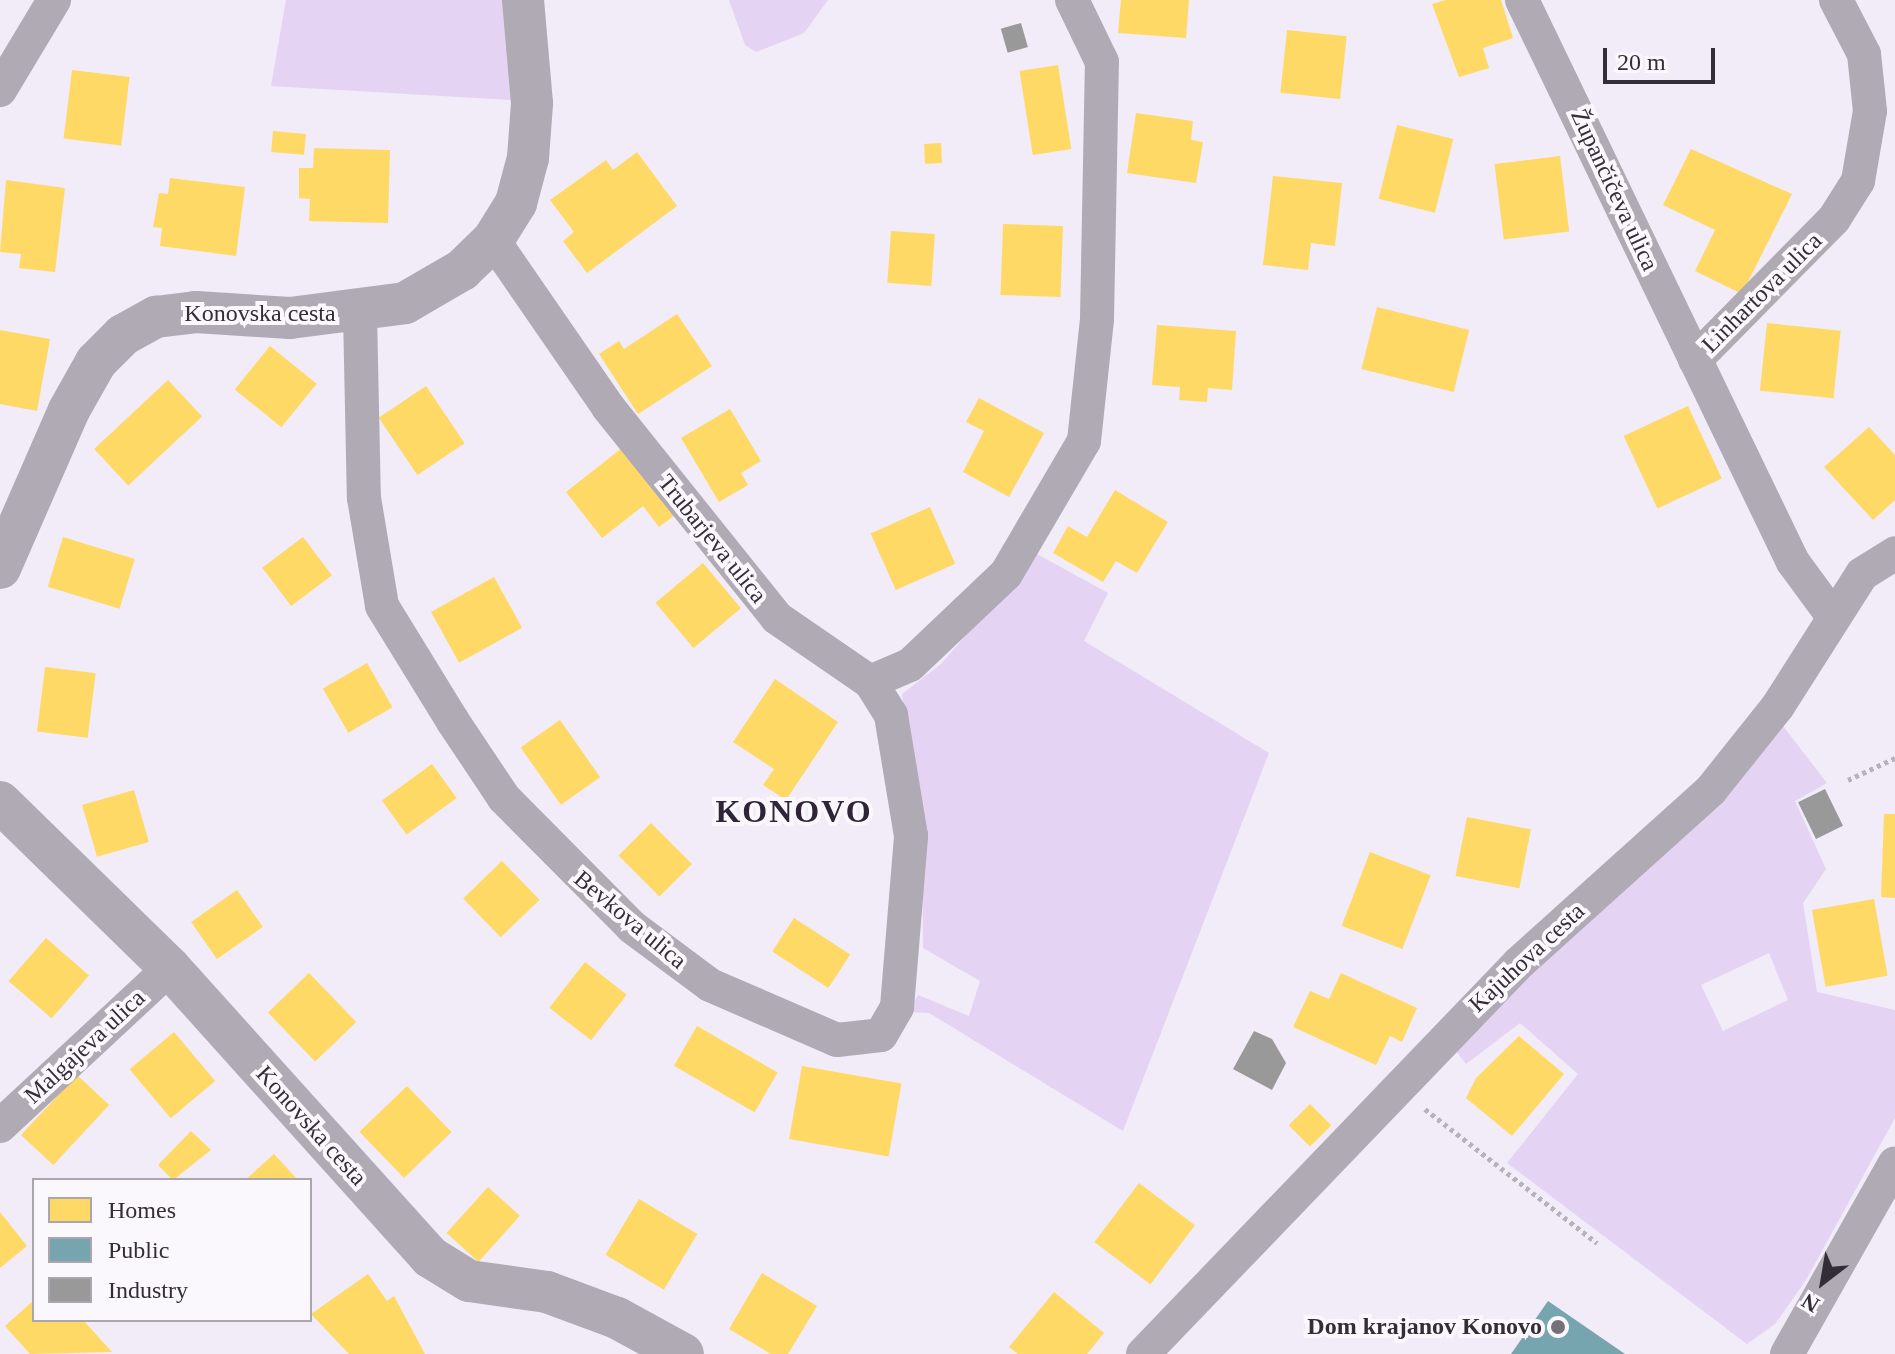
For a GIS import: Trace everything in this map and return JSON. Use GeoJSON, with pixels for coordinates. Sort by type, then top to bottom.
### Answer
{"type":"FeatureCollection","features":[{"type":"Feature","properties":{"kind":"street"},"geometry":{"type":"LineString","coordinates":[[0,90],[54,0]]}},
{"type":"Feature","properties":{"kind":"street","name":"Konovska cesta"},"geometry":{"type":"LineString","coordinates":[[0,568],[69,410],[96,362],[123,335],[156,317],[196,312],[290,318],[360,313],[435,288],[493,240],[516,203],[528,158],[532,103],[523,0]]}},
{"type":"Feature","properties":{"kind":"street"},"geometry":{"type":"LineString","coordinates":[[870,682],[910,665],[1006,574],[1084,441],[1097,319],[1102,62],[1072,0]]}},
{"type":"Feature","properties":{"kind":"street","name":"Linhartova ulica"},"geometry":{"type":"LineString","coordinates":[[1832,615],[1793,562],[1695,360],[1834,219],[1858,181],[1870,111],[1864,54],[1836,0]]}},
{"type":"Feature","properties":{"kind":"street","name":"Župančičeva ulica"},"geometry":{"type":"LineString","coordinates":[[1532,6],[1695,360]]}},
{"type":"Feature","properties":{"kind":"street","name":"Trubarjeva ulica"},"geometry":{"type":"LineString","coordinates":[[493,240],[608,407],[745,584],[777,618],[870,682]]}},
{"type":"Feature","properties":{"kind":"street","name":"Bevkova ulica"},"geometry":{"type":"LineString","coordinates":[[360,313],[364,498],[382,606],[452,720],[504,798],[632,927],[710,985],[837,1040],[881,1035],[897,1007],[911,836],[891,715],[870,682]]}},
{"type":"Feature","properties":{"kind":"street","name":"Kajuhova cesta"},"geometry":{"type":"LineString","coordinates":[[1143,1354],[1395,1087],[1519,963],[1711,790],[1778,706],[1832,615],[1862,574],[1895,553]]}},
{"type":"Feature","properties":{"kind":"street","name":"Konovska cesta"},"geometry":{"type":"LineString","coordinates":[[0,802],[170,968],[430,1257],[469,1281],[547,1292],[617,1318],[683,1354]]}},
{"type":"Feature","properties":{"kind":"street","name":"Malgajeva ulica"},"geometry":{"type":"LineString","coordinates":[[0,1126],[170,968]]}},
{"type":"Feature","properties":{"kind":"street"},"geometry":{"type":"LineString","coordinates":[[1787,1354],[1895,1163]]}},
{"type":"Feature","properties":{"kind":"path"},"geometry":{"type":"LineString","coordinates":[[1848,780],[1895,758]]}},
{"type":"Feature","properties":{"kind":"path"},"geometry":{"type":"LineString","coordinates":[[1395,1087],[1597,1243]]}},
{"type":"Feature","properties":{"kind":"shaded area"},"geometry":{"type":"Polygon","coordinates":[[[286,0],[504,0],[512,100],[271,86],[286,0]]]}},
{"type":"Feature","properties":{"kind":"shaded area"},"geometry":{"type":"Polygon","coordinates":[[[729,0],[828,0],[804,33],[756,52],[745,45],[729,0]]]}},
{"type":"Feature","properties":{"kind":"shaded area"},"geometry":{"type":"Polygon","coordinates":[[[1037,554],[1108,593],[1084,641],[1269,753],[1123,1131],[929,1013],[909,1012],[918,995],[969,1016],[980,981],[923,948],[922,835],[902,694],[941,664],[1037,554]]]}},
{"type":"Feature","properties":{"kind":"shaded area"},"geometry":{"type":"Polygon","coordinates":[[[1783,726],[1827,783],[1795,801],[1826,869],[1803,903],[1817,992],[1895,1010],[1895,1118],[1806,1280],[1775,1324],[1747,1344],[1507,1163],[1578,1074],[1520,1023],[1466,1064],[1456,1051],[1512,989],[1709,814],[1783,726]],[[1769,953],[1701,985],[1723,1031],[1788,1000],[1769,953]]]}},
{"type":"Feature","properties":{"kind":"building: Homes"},"geometry":{"type":"Polygon","coordinates":[[[1121,0],[1189,0],[1186,38],[1118,33],[1121,0]]]}},
{"type":"Feature","properties":{"kind":"building: Homes"},"geometry":{"type":"Polygon","coordinates":[[[1446,0],[1501,0],[1513,38],[1483,48],[1489,68],[1459,77],[1432,4],[1446,0]]]}},
{"type":"Feature","properties":{"kind":"building: Homes"},"geometry":{"type":"Polygon","coordinates":[[[1287,30],[1347,36],[1340,99],[1280,93],[1287,30]]]}},
{"type":"Feature","properties":{"kind":"building: Homes"},"geometry":{"type":"Polygon","coordinates":[[[1058,65],[1071,149],[1033,155],[1019,71],[1058,65]]]}},
{"type":"Feature","properties":{"kind":"building: Homes"},"geometry":{"type":"Polygon","coordinates":[[[72,70],[130,77],[121,146],[64,138],[72,70]]]}},
{"type":"Feature","properties":{"kind":"building: Homes"},"geometry":{"type":"Polygon","coordinates":[[[1136,113],[1193,121],[1191,140],[1203,142],[1196,183],[1127,173],[1136,113]]]}},
{"type":"Feature","properties":{"kind":"building: Homes"},"geometry":{"type":"Polygon","coordinates":[[[1397,125],[1453,139],[1435,213],[1379,199],[1397,125]]]}},
{"type":"Feature","properties":{"kind":"building: Homes"},"geometry":{"type":"Polygon","coordinates":[[[273,131],[306,134],[304,155],[271,152],[273,131]]]}},
{"type":"Feature","properties":{"kind":"building: Homes"},"geometry":{"type":"Polygon","coordinates":[[[941,143],[942,163],[925,164],[924,144],[941,143]]]}},
{"type":"Feature","properties":{"kind":"building: Homes"},"geometry":{"type":"Polygon","coordinates":[[[314,148],[390,150],[388,223],[309,221],[310,199],[299,198],[299,168],[313,168],[314,148]]]}},
{"type":"Feature","properties":{"kind":"building: Homes"},"geometry":{"type":"Polygon","coordinates":[[[1691,149],[1792,194],[1742,294],[1695,271],[1715,230],[1663,205],[1691,149]]]}},
{"type":"Feature","properties":{"kind":"building: Homes"},"geometry":{"type":"Polygon","coordinates":[[[637,152],[677,206],[587,273],[563,241],[574,232],[550,200],[606,160],[613,170],[637,152]]]}},
{"type":"Feature","properties":{"kind":"building: Homes"},"geometry":{"type":"Polygon","coordinates":[[[1560,156],[1569,231],[1504,239],[1494,164],[1560,156]]]}},
{"type":"Feature","properties":{"kind":"building: Homes"},"geometry":{"type":"Polygon","coordinates":[[[1273,176],[1342,183],[1335,246],[1311,243],[1308,270],[1263,265],[1273,176]]]}},
{"type":"Feature","properties":{"kind":"building: Homes"},"geometry":{"type":"Polygon","coordinates":[[[170,178],[245,187],[236,256],[160,246],[162,228],[153,227],[159,193],[168,194],[170,178]]]}},
{"type":"Feature","properties":{"kind":"building: Homes"},"geometry":{"type":"Polygon","coordinates":[[[6,180],[65,188],[55,272],[19,268],[21,254],[0,252],[6,180]]]}},
{"type":"Feature","properties":{"kind":"building: Homes"},"geometry":{"type":"Polygon","coordinates":[[[1003,224],[1063,226],[1060,297],[1001,295],[1003,224]]]}},
{"type":"Feature","properties":{"kind":"building: Homes"},"geometry":{"type":"Polygon","coordinates":[[[891,231],[935,234],[931,286],[887,283],[891,231]]]}},
{"type":"Feature","properties":{"kind":"building: Homes"},"geometry":{"type":"Polygon","coordinates":[[[1377,307],[1469,330],[1454,392],[1362,369],[1377,307]]]}},
{"type":"Feature","properties":{"kind":"building: Homes"},"geometry":{"type":"Polygon","coordinates":[[[677,314],[712,366],[638,414],[599,354],[619,341],[624,349],[677,314]]]}},
{"type":"Feature","properties":{"kind":"building: Homes"},"geometry":{"type":"Polygon","coordinates":[[[1767,323],[1841,331],[1833,398],[1760,391],[1767,323]]]}},
{"type":"Feature","properties":{"kind":"building: Homes"},"geometry":{"type":"Polygon","coordinates":[[[1157,325],[1236,331],[1232,390],[1208,388],[1207,402],[1179,400],[1180,387],[1152,385],[1157,325]]]}},
{"type":"Feature","properties":{"kind":"building: Homes"},"geometry":{"type":"Polygon","coordinates":[[[0,330],[50,339],[37,411],[0,404],[0,330]]]}},
{"type":"Feature","properties":{"kind":"building: Homes"},"geometry":{"type":"Polygon","coordinates":[[[270,346],[317,384],[281,427],[235,390],[270,346]]]}},
{"type":"Feature","properties":{"kind":"building: Homes"},"geometry":{"type":"Polygon","coordinates":[[[168,380],[202,417],[128,485],[94,449],[168,380]]]}},
{"type":"Feature","properties":{"kind":"building: Homes"},"geometry":{"type":"Polygon","coordinates":[[[426,386],[465,443],[417,475],[379,418],[426,386]]]}},
{"type":"Feature","properties":{"kind":"building: Homes"},"geometry":{"type":"Polygon","coordinates":[[[979,398],[1044,433],[1009,497],[963,472],[984,431],[966,422],[979,398]]]}},
{"type":"Feature","properties":{"kind":"building: Homes"},"geometry":{"type":"Polygon","coordinates":[[[1688,406],[1722,479],[1657,509],[1624,436],[1688,406]]]}},
{"type":"Feature","properties":{"kind":"building: Homes"},"geometry":{"type":"Polygon","coordinates":[[[730,409],[761,461],[741,473],[748,485],[719,502],[681,438],[730,409]]]}},
{"type":"Feature","properties":{"kind":"building: Homes"},"geometry":{"type":"Polygon","coordinates":[[[1869,427],[1895,455],[1895,500],[1873,520],[1824,467],[1869,427]]]}},
{"type":"Feature","properties":{"kind":"building: Homes"},"geometry":{"type":"Polygon","coordinates":[[[622,448],[675,515],[659,527],[643,506],[602,538],[566,492],[622,448]]]}},
{"type":"Feature","properties":{"kind":"building: Homes"},"geometry":{"type":"Polygon","coordinates":[[[1115,490],[1168,522],[1137,573],[1116,561],[1103,582],[1053,553],[1068,526],[1087,537],[1115,490]]]}},
{"type":"Feature","properties":{"kind":"building: Homes"},"geometry":{"type":"Polygon","coordinates":[[[930,507],[955,564],[896,590],[871,533],[930,507]]]}},
{"type":"Feature","properties":{"kind":"building: Homes"},"geometry":{"type":"Polygon","coordinates":[[[63,537],[135,559],[120,609],[48,587],[63,537]]]}},
{"type":"Feature","properties":{"kind":"building: Homes"},"geometry":{"type":"Polygon","coordinates":[[[303,537],[332,575],[291,606],[262,568],[303,537]]]}},
{"type":"Feature","properties":{"kind":"building: Homes"},"geometry":{"type":"Polygon","coordinates":[[[703,563],[741,608],[693,648],[656,603],[703,563]]]}},
{"type":"Feature","properties":{"kind":"building: Homes"},"geometry":{"type":"Polygon","coordinates":[[[494,577],[522,628],[459,663],[431,612],[494,577]]]}},
{"type":"Feature","properties":{"kind":"building: Homes"},"geometry":{"type":"Polygon","coordinates":[[[367,663],[393,707],[348,733],[323,688],[367,663]]]}},
{"type":"Feature","properties":{"kind":"building: Homes"},"geometry":{"type":"Polygon","coordinates":[[[45,667],[96,673],[88,738],[37,732],[45,667]]]}},
{"type":"Feature","properties":{"kind":"building: Homes"},"geometry":{"type":"Polygon","coordinates":[[[775,679],[838,722],[786,800],[763,785],[774,769],[733,742],[775,679]]]}},
{"type":"Feature","properties":{"kind":"building: Homes"},"geometry":{"type":"Polygon","coordinates":[[[560,720],[600,777],[561,805],[521,748],[560,720]]]}},
{"type":"Feature","properties":{"kind":"building: Homes"},"geometry":{"type":"Polygon","coordinates":[[[432,764],[457,798],[407,834],[382,800],[432,764]]]}},
{"type":"Feature","properties":{"kind":"building: Homes"},"geometry":{"type":"Polygon","coordinates":[[[134,790],[149,842],[97,857],[82,805],[134,790]]]}},
{"type":"Feature","properties":{"kind":"building: Homes"},"geometry":{"type":"Polygon","coordinates":[[[1884,814],[1895,814],[1895,898],[1881,897],[1884,814]]]}},
{"type":"Feature","properties":{"kind":"building: Homes"},"geometry":{"type":"Polygon","coordinates":[[[1467,817],[1531,829],[1519,888],[1456,876],[1467,817]]]}},
{"type":"Feature","properties":{"kind":"building: Homes"},"geometry":{"type":"Polygon","coordinates":[[[651,823],[692,864],[659,897],[618,856],[651,823]]]}},
{"type":"Feature","properties":{"kind":"building: Homes"},"geometry":{"type":"Polygon","coordinates":[[[1370,852],[1431,875],[1402,949],[1342,926],[1370,852]]]}},
{"type":"Feature","properties":{"kind":"building: Homes"},"geometry":{"type":"Polygon","coordinates":[[[502,861],[540,900],[501,937],[463,899],[502,861]]]}},
{"type":"Feature","properties":{"kind":"building: Homes"},"geometry":{"type":"Polygon","coordinates":[[[237,890],[263,927],[217,959],[191,922],[237,890]]]}},
{"type":"Feature","properties":{"kind":"building: Homes"},"geometry":{"type":"Polygon","coordinates":[[[1874,899],[1888,976],[1826,987],[1812,910],[1874,899]]]}},
{"type":"Feature","properties":{"kind":"building: Homes"},"geometry":{"type":"Polygon","coordinates":[[[794,918],[850,954],[828,988],[772,952],[794,918]]]}},
{"type":"Feature","properties":{"kind":"building: Homes"},"geometry":{"type":"Polygon","coordinates":[[[46,938],[89,975],[52,1018],[9,981],[46,938]]]}},
{"type":"Feature","properties":{"kind":"building: Homes"},"geometry":{"type":"Polygon","coordinates":[[[585,962],[627,995],[591,1040],[549,1008],[585,962]]]}},
{"type":"Feature","properties":{"kind":"building: Homes"},"geometry":{"type":"Polygon","coordinates":[[[309,973],[356,1022],[315,1062],[268,1013],[309,973]]]}},
{"type":"Feature","properties":{"kind":"building: Homes"},"geometry":{"type":"Polygon","coordinates":[[[1341,973],[1417,1008],[1402,1042],[1390,1036],[1376,1065],[1293,1027],[1310,991],[1329,999],[1341,973]]]}},
{"type":"Feature","properties":{"kind":"building: Homes"},"geometry":{"type":"Polygon","coordinates":[[[697,1026],[778,1072],[755,1112],[674,1066],[697,1026]]]}},
{"type":"Feature","properties":{"kind":"building: Homes"},"geometry":{"type":"Polygon","coordinates":[[[174,1032],[215,1081],[171,1118],[130,1069],[174,1032]]]}},
{"type":"Feature","properties":{"kind":"building: Homes"},"geometry":{"type":"Polygon","coordinates":[[[1519,1036],[1564,1074],[1512,1136],[1466,1098],[1476,1078],[1519,1036]]]}},
{"type":"Feature","properties":{"kind":"building: Homes"},"geometry":{"type":"Polygon","coordinates":[[[802,1066],[901,1084],[889,1156],[789,1139],[802,1066]]]}},
{"type":"Feature","properties":{"kind":"building: Homes"},"geometry":{"type":"Polygon","coordinates":[[[77,1075],[109,1105],[53,1165],[21,1135],[77,1075]]]}},
{"type":"Feature","properties":{"kind":"building: Homes"},"geometry":{"type":"Polygon","coordinates":[[[407,1086],[451,1132],[404,1178],[360,1132],[407,1086]]]}},
{"type":"Feature","properties":{"kind":"building: Homes"},"geometry":{"type":"Polygon","coordinates":[[[1310,1104],[1331,1125],[1310,1146],[1289,1125],[1310,1104]]]}},
{"type":"Feature","properties":{"kind":"building: Homes"},"geometry":{"type":"Polygon","coordinates":[[[191,1131],[211,1150],[176,1178],[171,1178],[158,1165],[191,1131]]]}},
{"type":"Feature","properties":{"kind":"building: Homes"},"geometry":{"type":"Polygon","coordinates":[[[274,1154],[296,1178],[247,1178],[274,1154]]]}},
{"type":"Feature","properties":{"kind":"building: Homes"},"geometry":{"type":"Polygon","coordinates":[[[1139,1183],[1195,1225],[1150,1284],[1094,1242],[1139,1183]]]}},
{"type":"Feature","properties":{"kind":"building: Homes"},"geometry":{"type":"Polygon","coordinates":[[[488,1187],[520,1216],[478,1262],[447,1233],[488,1187]]]}},
{"type":"Feature","properties":{"kind":"building: Homes"},"geometry":{"type":"Polygon","coordinates":[[[639,1199],[697,1234],[664,1290],[606,1255],[639,1199]]]}},
{"type":"Feature","properties":{"kind":"building: Homes"},"geometry":{"type":"Polygon","coordinates":[[[0,1212],[27,1246],[0,1268],[0,1212]]]}},
{"type":"Feature","properties":{"kind":"building: Homes"},"geometry":{"type":"Polygon","coordinates":[[[762,1273],[817,1306],[788,1354],[771,1354],[729,1329],[762,1273]]]}},
{"type":"Feature","properties":{"kind":"building: Homes"},"geometry":{"type":"Polygon","coordinates":[[[368,1274],[387,1301],[394,1296],[425,1354],[349,1354],[312,1313],[368,1274]]]}},
{"type":"Feature","properties":{"kind":"building: Homes"},"geometry":{"type":"Polygon","coordinates":[[[1054,1292],[1104,1333],[1087,1354],[1018,1354],[1009,1347],[1054,1292]]]}},
{"type":"Feature","properties":{"kind":"building: Homes"},"geometry":{"type":"Polygon","coordinates":[[[32,1302],[32,1322],[85,1322],[112,1352],[30,1354],[5,1326],[32,1302]]]}},
{"type":"Feature","properties":{"kind":"building: Public","name":"Dom krajanov Konovo"},"geometry":{"type":"Polygon","coordinates":[[[1548,1301],[1625,1354],[1511,1354],[1548,1301]]]}},
{"type":"Feature","properties":{"kind":"building: Industry"},"geometry":{"type":"Polygon","coordinates":[[[1021,23],[1028,47],[1008,53],[1001,29],[1021,23]]]}},
{"type":"Feature","properties":{"kind":"building: Industry"},"geometry":{"type":"Polygon","coordinates":[[[1825,789],[1843,826],[1816,839],[1798,802],[1825,789]]]}},
{"type":"Feature","properties":{"kind":"building: Industry"},"geometry":{"type":"Polygon","coordinates":[[[1254,1031],[1272,1039],[1286,1063],[1272,1090],[1233,1069],[1254,1031]]]}},
{"type":"Feature","properties":{"kind":"place","name":"Dom krajanov Konovo"},"geometry":{"type":"Point","coordinates":[1558,1327]}},
{"type":"Feature","properties":{"kind":"district","name":"KONOVO"},"geometry":{"type":"Point","coordinates":[794,811]}}]}
